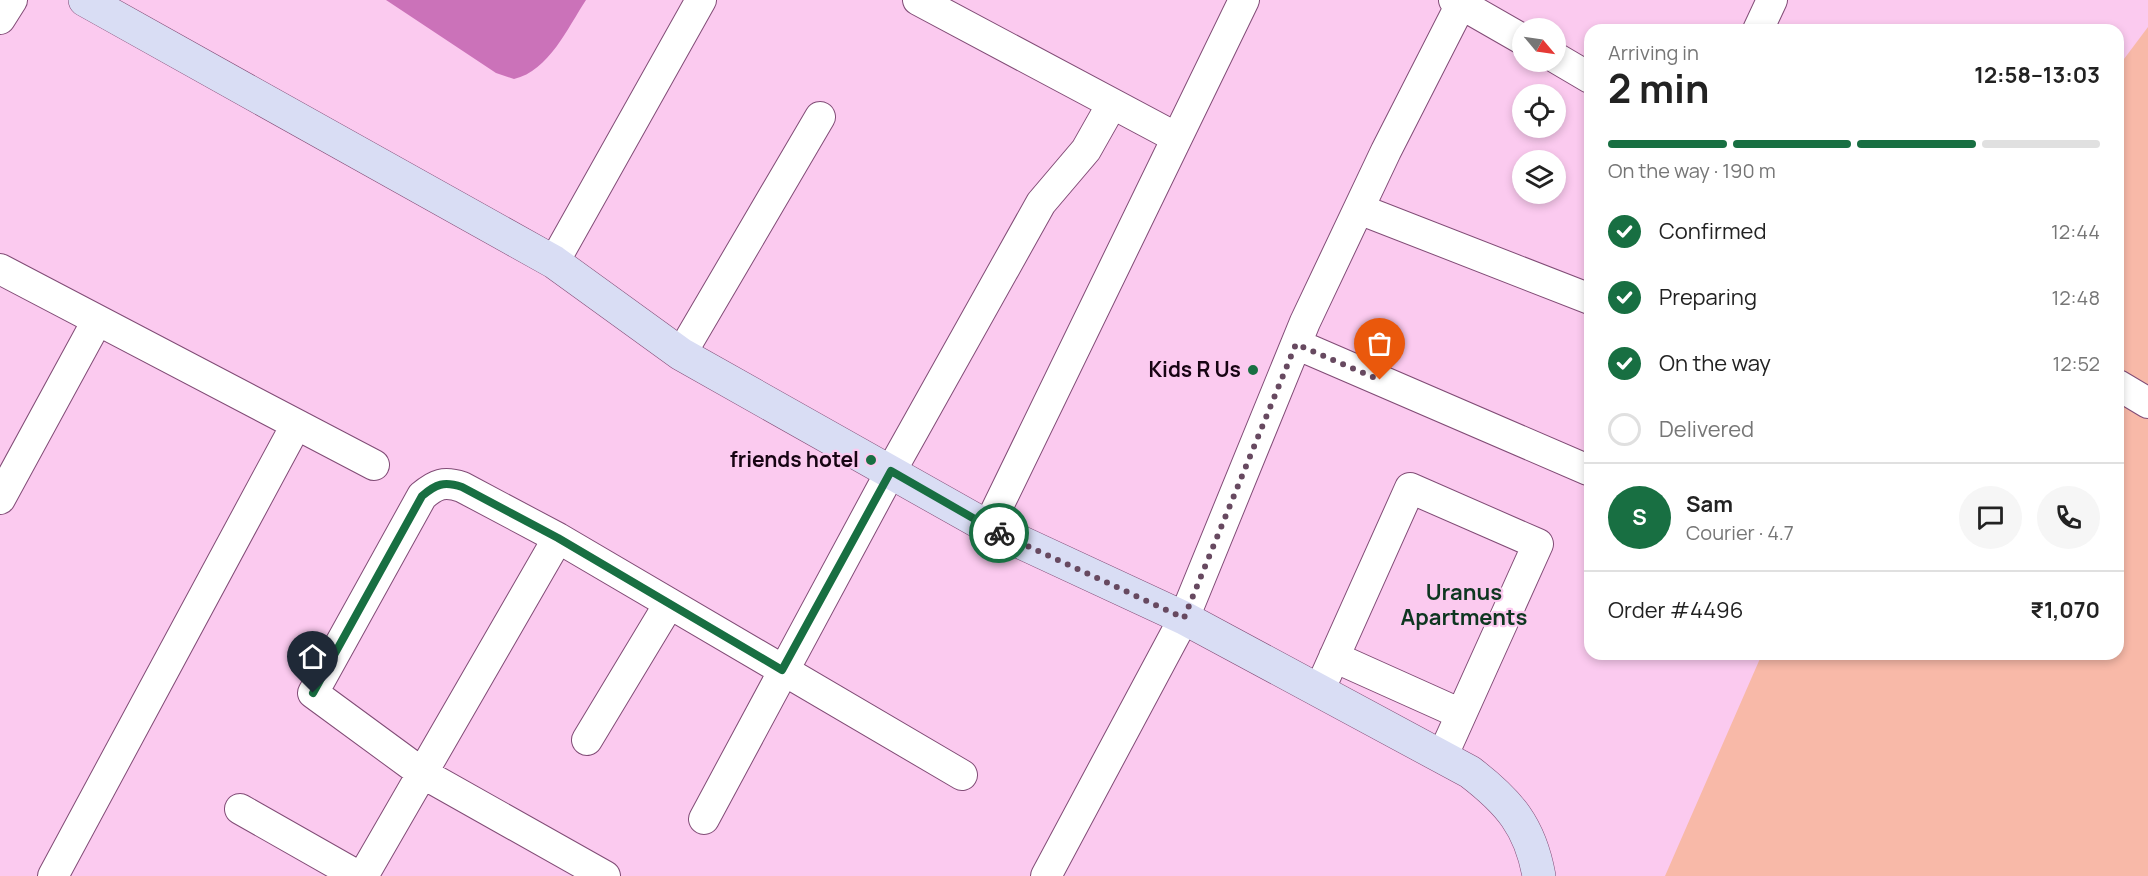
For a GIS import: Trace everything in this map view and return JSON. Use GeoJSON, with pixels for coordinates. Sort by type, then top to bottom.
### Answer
{"type":"FeatureCollection","features":[{"type":"Feature","properties":{"kind":"street"},"geometry":{"type":"LineString","coordinates":[[0,19],[12,0]]}},
{"type":"Feature","properties":{"kind":"street"},"geometry":{"type":"LineString","coordinates":[[85,0],[554,262],[681,354],[988,528],[1184,618],[1470,772],[1500,795],[1519,817],[1535,854],[1539,876]]}},
{"type":"Feature","properties":{"kind":"street"},"geometry":{"type":"LineString","coordinates":[[554,262],[701,0]]}},
{"type":"Feature","properties":{"kind":"street"},"geometry":{"type":"LineString","coordinates":[[918,0],[1177,138]]}},
{"type":"Feature","properties":{"kind":"street"},"geometry":{"type":"LineString","coordinates":[[988,528],[1244,0]]}},
{"type":"Feature","properties":{"kind":"street"},"geometry":{"type":"LineString","coordinates":[[1761,24],[1772,0]]}},
{"type":"Feature","properties":{"kind":"street"},"geometry":{"type":"LineString","coordinates":[[1046,876],[1184,618],[1296,344],[1460,1],[1512,33]]}},
{"type":"Feature","properties":{"kind":"street"},"geometry":{"type":"LineString","coordinates":[[1566,64],[1584,74]]}},
{"type":"Feature","properties":{"kind":"street"},"geometry":{"type":"LineString","coordinates":[[704,819],[782,670],[1041,203],[1086,150],[1112,104]]}},
{"type":"Feature","properties":{"kind":"street"},"geometry":{"type":"LineString","coordinates":[[681,354],[820,117]]}},
{"type":"Feature","properties":{"kind":"street"},"geometry":{"type":"LineString","coordinates":[[1359,209],[1584,297]]}},
{"type":"Feature","properties":{"kind":"street"},"geometry":{"type":"LineString","coordinates":[[0,270],[374,465]]}},
{"type":"Feature","properties":{"kind":"street"},"geometry":{"type":"LineString","coordinates":[[0,499],[97,321]]}},
{"type":"Feature","properties":{"kind":"street"},"geometry":{"type":"LineString","coordinates":[[1296,344],[1584,468]]}},
{"type":"Feature","properties":{"kind":"street"},"geometry":{"type":"LineString","coordinates":[[2124,389],[2148,403]]}},
{"type":"Feature","properties":{"kind":"street"},"geometry":{"type":"LineString","coordinates":[[53,876],[296,425]]}},
{"type":"Feature","properties":{"kind":"street"},"geometry":{"type":"LineString","coordinates":[[605,876],[422,773],[313,693],[422,496],[433,486],[448,482],[462,487],[558,538],[962,775]]}},
{"type":"Feature","properties":{"kind":"street"},"geometry":{"type":"LineString","coordinates":[[1319,691],[1410,488],[1538,544],[1442,757]]}},
{"type":"Feature","properties":{"kind":"street"},"geometry":{"type":"LineString","coordinates":[[240,809],[360,876],[558,538]]}},
{"type":"Feature","properties":{"kind":"street"},"geometry":{"type":"LineString","coordinates":[[587,740],[669,604]]}},
{"type":"Feature","properties":{"kind":"street"},"geometry":{"type":"LineString","coordinates":[[1334,657],[1461,714]]}},
{"type":"Feature","properties":{"kind":"shaded area"},"geometry":{"type":"Polygon","coordinates":[[[386,0],[586,0],[565,35],[547,58],[526,74],[514,79],[496,73],[386,0]]]}},
{"type":"Feature","properties":{"kind":"shaded area"},"geometry":{"type":"Polygon","coordinates":[[[2148,27],[2148,876],[1665,876],[1759,660],[2124,660],[2124,59],[2148,27]]]}},
{"type":"Feature","properties":{"kind":"way so far"},"geometry":{"type":"LineString","coordinates":[[999,533],[1184,618],[1296,344],[1380,380]]}},
{"type":"Feature","properties":{"kind":"place","name":"Kids R Us"},"geometry":{"type":"Point","coordinates":[1253,370]}},
{"type":"Feature","properties":{"kind":"place","name":"friends hotel"},"geometry":{"type":"Point","coordinates":[871,460]}},
{"type":"Feature","properties":{"kind":"district","name":"Uranus Apartments"},"geometry":{"type":"Point","coordinates":[1464,604]}},
{"type":"Feature","properties":{"kind":"route"},"geometry":{"type":"LineString","coordinates":[[313,693],[422,496],[433,486],[448,482],[462,487],[558,538],[782,670],[891,471],[999,533]]}}]}
